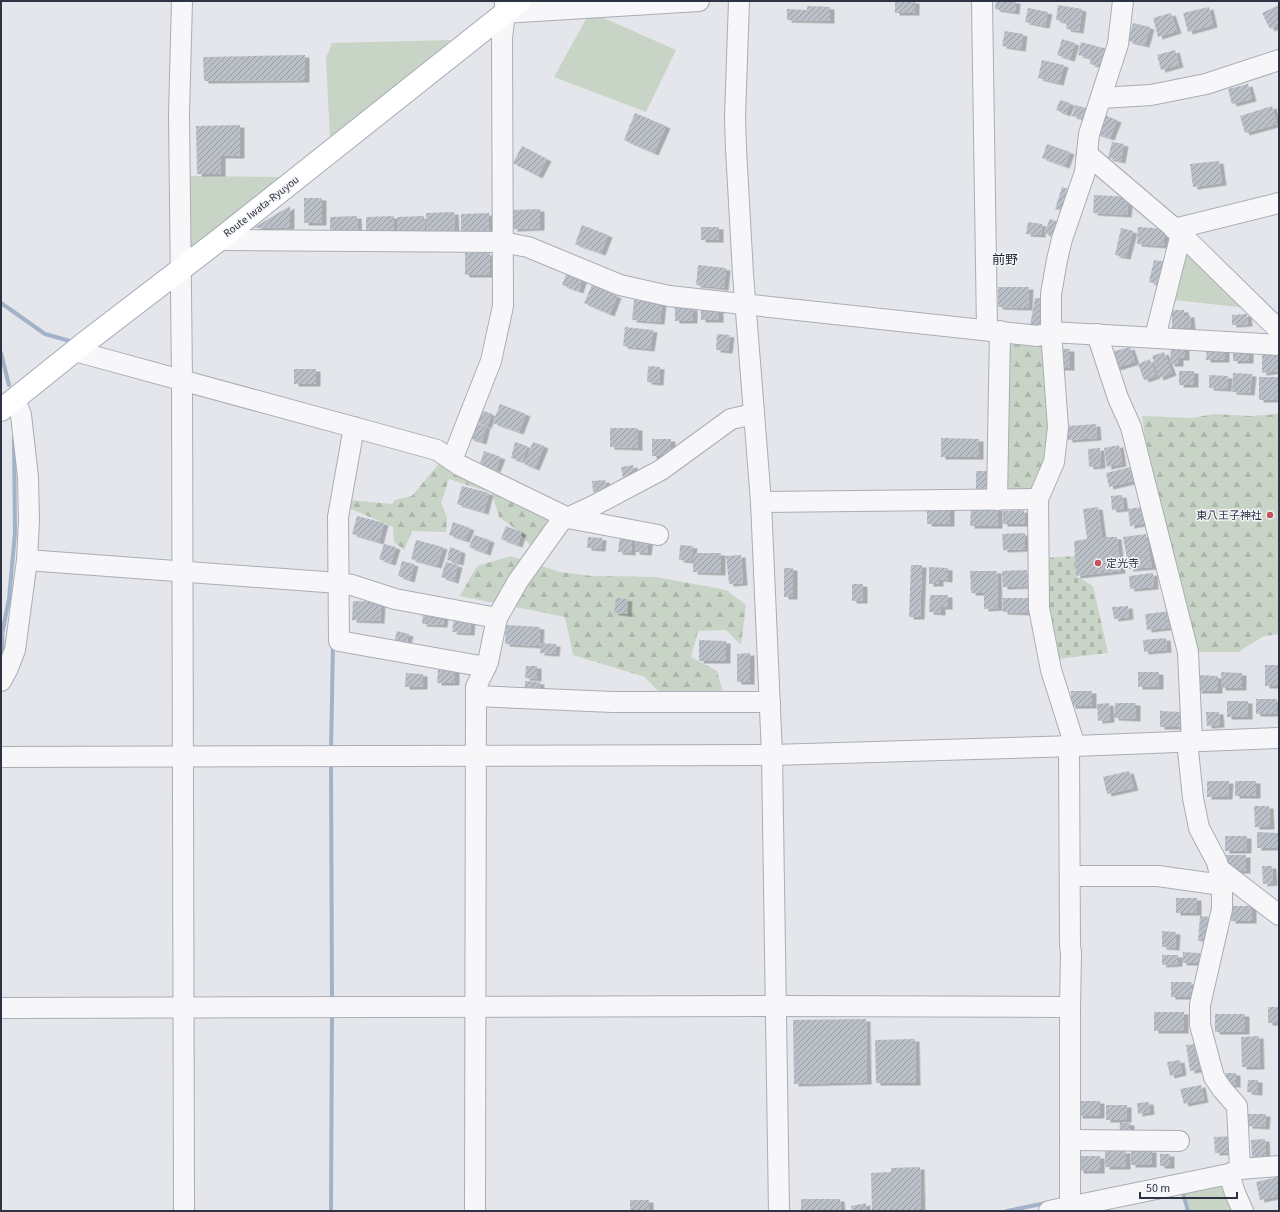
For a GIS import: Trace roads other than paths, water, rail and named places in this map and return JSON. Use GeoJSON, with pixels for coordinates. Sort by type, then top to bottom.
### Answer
{"type":"FeatureCollection","features":[{"type":"Feature","properties":{"kind":"main road","name":"Route Iwata-Ryuyou"},"geometry":{"type":"LineString","coordinates":[[5,406],[219,240],[510,5]]}},
{"type":"Feature","properties":{"kind":"street"},"geometry":{"type":"LineString","coordinates":[[182,1],[179,114],[183,572],[184,1211]]}},
{"type":"Feature","properties":{"kind":"street"},"geometry":{"type":"LineString","coordinates":[[452,460],[491,361],[503,306],[502,38],[510,5],[699,1]]}},
{"type":"Feature","properties":{"kind":"street"},"geometry":{"type":"LineString","coordinates":[[739,1],[735,117],[745,305],[761,502],[772,755],[779,1211]]}},
{"type":"Feature","properties":{"kind":"street"},"geometry":{"type":"LineString","coordinates":[[982,1],[994,331],[997,500]]}},
{"type":"Feature","properties":{"kind":"street"},"geometry":{"type":"LineString","coordinates":[[1070,1201],[1070,876],[1072,746],[1051,670],[1039,608],[1038,499],[1054,462],[1058,427],[1051,332],[1051,294],[1056,260],[1085,172],[1089,134],[1118,44],[1120,1]]}},
{"type":"Feature","properties":{"kind":"street"},"geometry":{"type":"LineString","coordinates":[[1101,98],[1151,95],[1277,67]]}},
{"type":"Feature","properties":{"kind":"street"},"geometry":{"type":"LineString","coordinates":[[1087,154],[1178,232],[1279,330]]}},
{"type":"Feature","properties":{"kind":"street"},"geometry":{"type":"LineString","coordinates":[[1178,232],[1279,203]]}},
{"type":"Feature","properties":{"kind":"street"},"geometry":{"type":"LineString","coordinates":[[1155,338],[1178,232]]}},
{"type":"Feature","properties":{"kind":"street"},"geometry":{"type":"LineString","coordinates":[[219,240],[502,242],[528,247],[620,285],[669,296],[1038,336],[1051,332],[1279,344]]}},
{"type":"Feature","properties":{"kind":"street"},"geometry":{"type":"LineString","coordinates":[[1097,334],[1118,398],[1131,427],[1188,652],[1193,798],[1199,828],[1217,862],[1220,877],[1222,909],[1200,1006],[1200,1025],[1214,1078],[1237,1106],[1234,1171],[1235,1193],[1243,1211]]}},
{"type":"Feature","properties":{"kind":"street"},"geometry":{"type":"LineString","coordinates":[[75,351],[182,379],[437,450],[452,460],[568,518],[658,535]]}},
{"type":"Feature","properties":{"kind":"street"},"geometry":{"type":"LineString","coordinates":[[1,681],[15,650],[27,560],[29,521],[28,477],[21,415],[5,406]]}},
{"type":"Feature","properties":{"kind":"street"},"geometry":{"type":"LineString","coordinates":[[475,1211],[476,687],[488,662],[498,618],[518,581],[561,521],[661,470],[731,419],[754,414]]}},
{"type":"Feature","properties":{"kind":"street"},"geometry":{"type":"LineString","coordinates":[[354,427],[338,517],[339,641],[486,667]]}},
{"type":"Feature","properties":{"kind":"street"},"geometry":{"type":"LineString","coordinates":[[761,502],[1038,499]]}},
{"type":"Feature","properties":{"kind":"street"},"geometry":{"type":"LineString","coordinates":[[27,560],[338,583],[352,585],[395,599],[498,618]]}},
{"type":"Feature","properties":{"kind":"street"},"geometry":{"type":"LineString","coordinates":[[476,696],[623,702],[770,702]]}},
{"type":"Feature","properties":{"kind":"street"},"geometry":{"type":"LineString","coordinates":[[1,757],[772,755],[1279,738]]}},
{"type":"Feature","properties":{"kind":"street"},"geometry":{"type":"LineString","coordinates":[[1070,876],[1220,877],[1279,915]]}},
{"type":"Feature","properties":{"kind":"street"},"geometry":{"type":"LineString","coordinates":[[1,1008],[476,1008],[776,1006],[1070,1007]]}},
{"type":"Feature","properties":{"kind":"street"},"geometry":{"type":"LineString","coordinates":[[1070,1140],[1179,1141]]}},
{"type":"Feature","properties":{"kind":"street"},"geometry":{"type":"LineString","coordinates":[[1049,1211],[1070,1201],[1180,1183],[1234,1171],[1279,1166]]}},
{"type":"Feature","properties":{"kind":"waterway"},"geometry":{"type":"LineString","coordinates":[[1,303],[45,334],[70,341]]}},
{"type":"Feature","properties":{"kind":"waterway"},"geometry":{"type":"LineString","coordinates":[[1,353],[9,385]]}},
{"type":"Feature","properties":{"kind":"waterway"},"geometry":{"type":"LineString","coordinates":[[3,658],[2,634],[9,599],[15,533],[14,438]]}},
{"type":"Feature","properties":{"kind":"waterway"},"geometry":{"type":"LineString","coordinates":[[331,751],[333,644]]}},
{"type":"Feature","properties":{"kind":"waterway"},"geometry":{"type":"LineString","coordinates":[[331,762],[332,1001]]}},
{"type":"Feature","properties":{"kind":"waterway"},"geometry":{"type":"LineString","coordinates":[[331,1211],[332,1012]]}},
{"type":"Feature","properties":{"kind":"waterway"},"geometry":{"type":"LineString","coordinates":[[1182,1190],[1188,1211]]}},
{"type":"Feature","properties":{"kind":"waterway"},"geometry":{"type":"LineString","coordinates":[[1007,1211],[1046,1203]]}},
{"type":"Feature","properties":{"kind":"place","name":"東八王子神社"},"geometry":{"type":"Point","coordinates":[1270,515]}},
{"type":"Feature","properties":{"kind":"place","name":"定光寺"},"geometry":{"type":"Point","coordinates":[1098,563]}},
{"type":"Feature","properties":{"kind":"district","name":"前野"},"geometry":{"type":"Point","coordinates":[1005,259]}}]}
